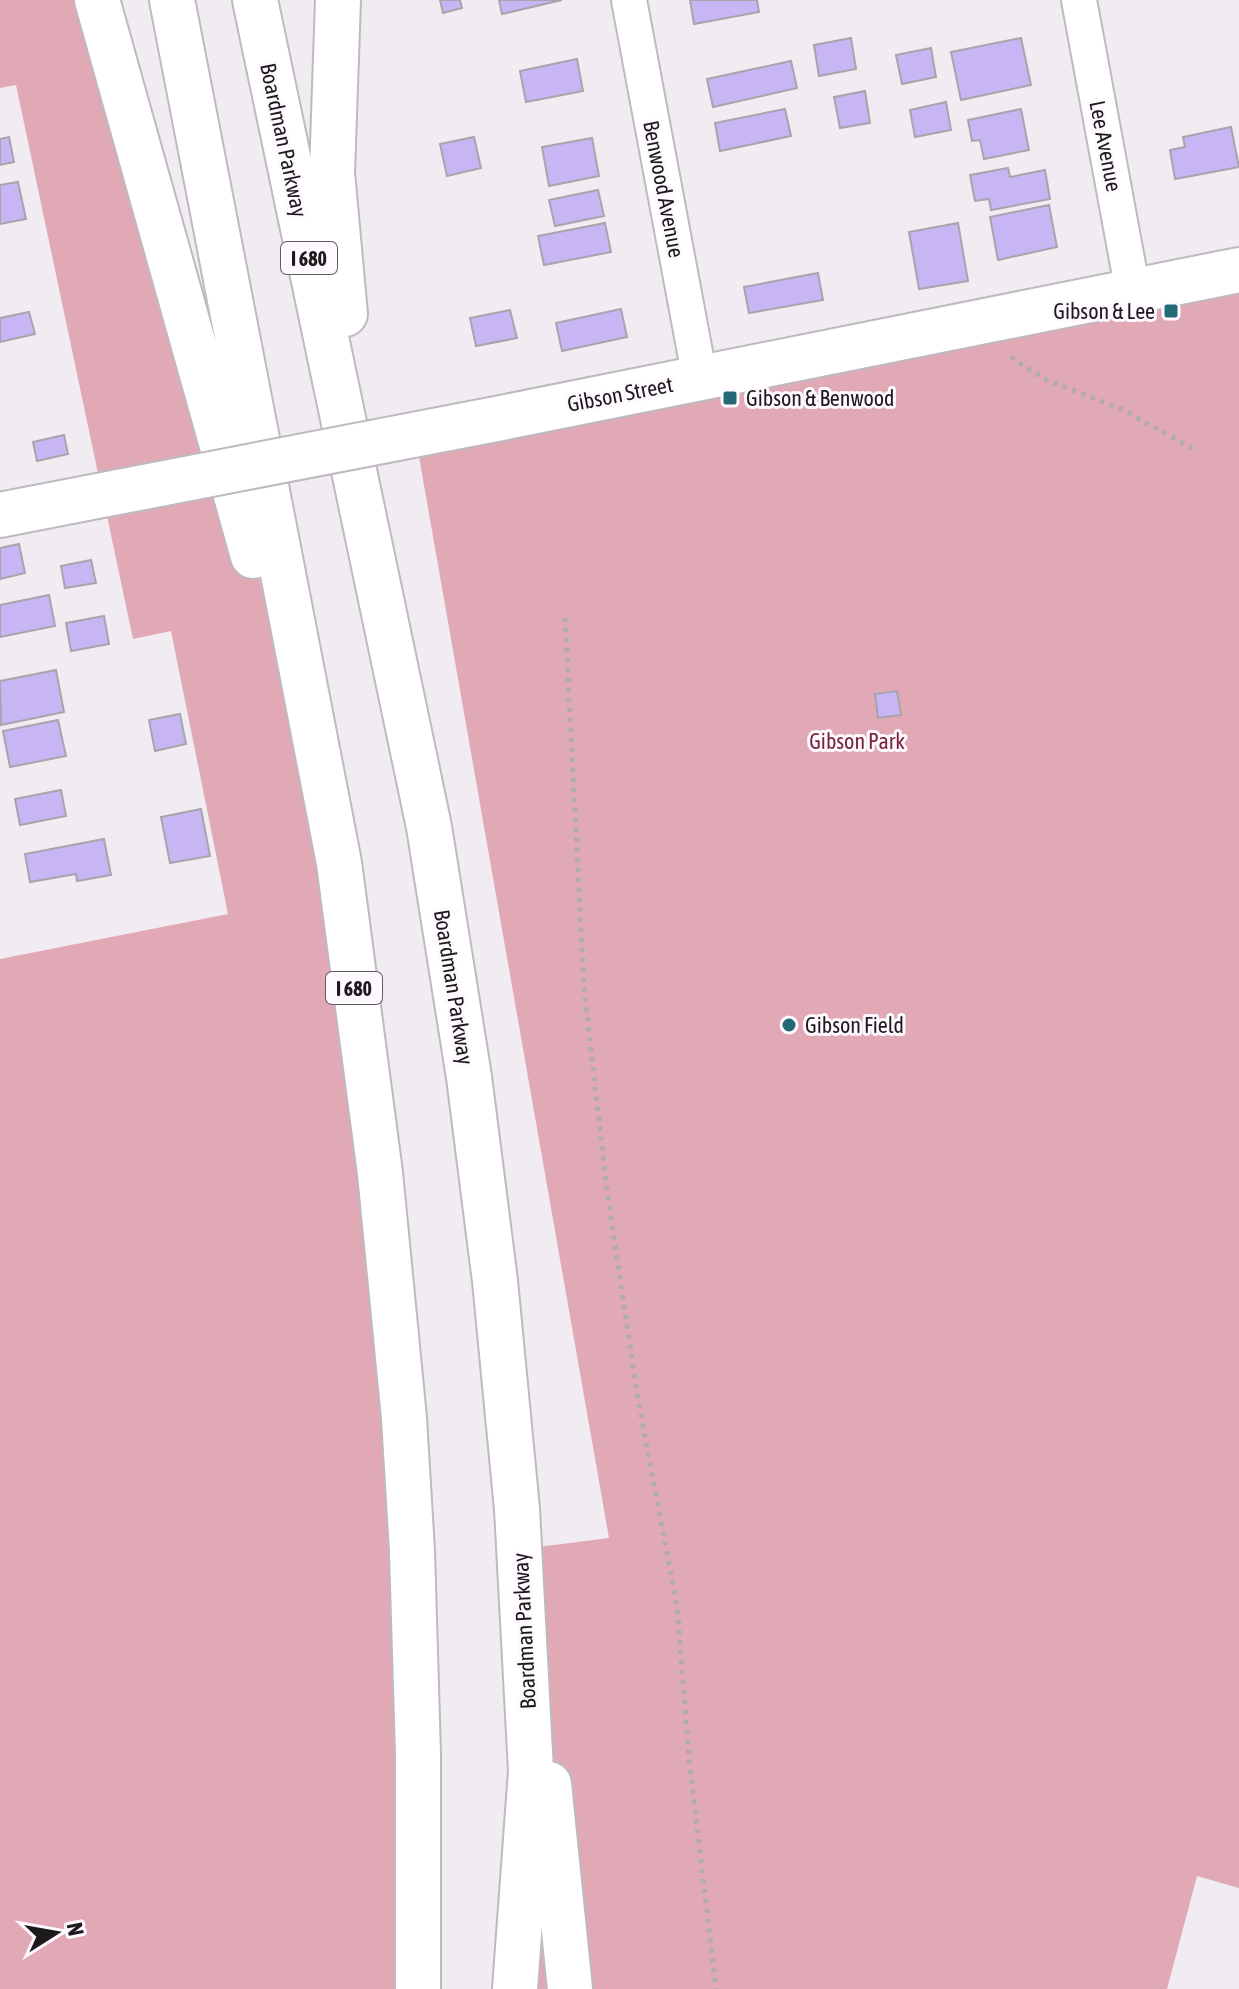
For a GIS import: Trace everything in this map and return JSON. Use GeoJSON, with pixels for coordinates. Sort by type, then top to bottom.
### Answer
{"type":"FeatureCollection","features":[{"type":"Feature","properties":{"kind":"main road"},"geometry":{"type":"LineString","coordinates":[[97,0],[339,863]]}},
{"type":"Feature","properties":{"kind":"main road","name":"I 680"},"geometry":{"type":"LineString","coordinates":[[172,0],[339,863],[380,1173],[404,1418],[418,1754],[418,1989]]}},
{"type":"Feature","properties":{"kind":"main road","name":"Boardman Parkway"},"geometry":{"type":"LineString","coordinates":[[255,0],[429,827],[469,1077],[495,1281],[517,1509],[531,1771],[515,1989]]}},
{"type":"Feature","properties":{"kind":"main road"},"geometry":{"type":"LineString","coordinates":[[338,0],[332,173],[363,515]]}},
{"type":"Feature","properties":{"kind":"main road","name":"Gibson Street"},"geometry":{"type":"LineString","coordinates":[[0,515],[1239,270]]}},
{"type":"Feature","properties":{"kind":"main road"},"geometry":{"type":"LineString","coordinates":[[517,1509],[570,1989]]}},
{"type":"Feature","properties":{"kind":"street","name":"Benwood Avenue"},"geometry":{"type":"LineString","coordinates":[[629,0],[700,379]]}},
{"type":"Feature","properties":{"kind":"street","name":"Lee Avenue"},"geometry":{"type":"LineString","coordinates":[[1079,0],[1133,292]]}},
{"type":"Feature","properties":{"kind":"path"},"geometry":{"type":"LineString","coordinates":[[1011,357],[1044,379],[1119,408],[1192,448]]}},
{"type":"Feature","properties":{"kind":"path"},"geometry":{"type":"LineString","coordinates":[[565,618],[584,987],[607,1191],[632,1360],[677,1606],[689,1759],[716,1989]]}},
{"type":"Feature","properties":{"kind":"green space"},"geometry":{"type":"Polygon","coordinates":[[[0,0],[97,0],[339,863],[380,1173],[418,1989],[0,1989],[0,959],[228,914],[171,631],[133,639],[16,85],[0,88],[0,0]]]}},
{"type":"Feature","properties":{"kind":"green space","name":"Gibson Park"},"geometry":{"type":"Polygon","coordinates":[[[1239,270],[1239,1888],[1197,1876],[1167,1989],[515,1989],[522,1549],[609,1538],[415,434],[1239,270]]]}},
{"type":"Feature","properties":{"kind":"building"},"geometry":{"type":"Polygon","coordinates":[[[440,0],[460,0],[462,8],[443,13],[440,0]]]}},
{"type":"Feature","properties":{"kind":"building"},"geometry":{"type":"Polygon","coordinates":[[[499,0],[562,0],[502,14],[499,0]]]}},
{"type":"Feature","properties":{"kind":"building"},"geometry":{"type":"Polygon","coordinates":[[[690,0],[757,0],[759,12],[694,24],[690,0]]]}},
{"type":"Feature","properties":{"kind":"building"},"geometry":{"type":"Polygon","coordinates":[[[851,38],[856,69],[819,76],[814,45],[851,38]]]}},
{"type":"Feature","properties":{"kind":"building"},"geometry":{"type":"Polygon","coordinates":[[[1021,38],[1031,85],[961,100],[951,52],[1021,38]]]}},
{"type":"Feature","properties":{"kind":"building"},"geometry":{"type":"Polygon","coordinates":[[[931,48],[936,77],[902,84],[896,55],[931,48]]]}},
{"type":"Feature","properties":{"kind":"building"},"geometry":{"type":"Polygon","coordinates":[[[577,59],[583,91],[526,102],[520,71],[577,59]]]}},
{"type":"Feature","properties":{"kind":"building"},"geometry":{"type":"Polygon","coordinates":[[[791,61],[797,88],[713,107],[707,79],[791,61]]]}},
{"type":"Feature","properties":{"kind":"building"},"geometry":{"type":"Polygon","coordinates":[[[865,91],[870,123],[840,128],[834,97],[865,91]]]}},
{"type":"Feature","properties":{"kind":"building"},"geometry":{"type":"Polygon","coordinates":[[[946,102],[951,130],[915,137],[910,110],[946,102]]]}},
{"type":"Feature","properties":{"kind":"building"},"geometry":{"type":"Polygon","coordinates":[[[785,109],[791,136],[720,151],[715,123],[785,109]]]}},
{"type":"Feature","properties":{"kind":"building"},"geometry":{"type":"Polygon","coordinates":[[[1021,109],[1029,150],[984,159],[980,140],[972,141],[968,120],[1021,109]]]}},
{"type":"Feature","properties":{"kind":"building"},"geometry":{"type":"Polygon","coordinates":[[[1231,127],[1239,167],[1175,179],[1170,150],[1185,147],[1183,137],[1231,127]]]}},
{"type":"Feature","properties":{"kind":"building"},"geometry":{"type":"Polygon","coordinates":[[[9,137],[14,162],[0,165],[0,139],[9,137]]]}},
{"type":"Feature","properties":{"kind":"building"},"geometry":{"type":"Polygon","coordinates":[[[474,137],[481,168],[447,176],[440,144],[474,137]]]}},
{"type":"Feature","properties":{"kind":"building"},"geometry":{"type":"Polygon","coordinates":[[[592,138],[599,176],[549,186],[542,147],[592,138]]]}},
{"type":"Feature","properties":{"kind":"building"},"geometry":{"type":"Polygon","coordinates":[[[1008,168],[1010,177],[1045,170],[1050,199],[991,210],[989,199],[975,201],[970,175],[1008,168]]]}},
{"type":"Feature","properties":{"kind":"building"},"geometry":{"type":"Polygon","coordinates":[[[18,182],[26,219],[0,224],[0,185],[18,182]]]}},
{"type":"Feature","properties":{"kind":"building"},"geometry":{"type":"Polygon","coordinates":[[[598,190],[604,216],[555,226],[549,200],[598,190]]]}},
{"type":"Feature","properties":{"kind":"building"},"geometry":{"type":"Polygon","coordinates":[[[1049,205],[1057,247],[998,260],[990,217],[1049,205]]]}},
{"type":"Feature","properties":{"kind":"building"},"geometry":{"type":"Polygon","coordinates":[[[605,223],[611,252],[544,265],[538,236],[605,223]]]}},
{"type":"Feature","properties":{"kind":"building"},"geometry":{"type":"Polygon","coordinates":[[[958,223],[968,281],[919,289],[909,232],[958,223]]]}},
{"type":"Feature","properties":{"kind":"building"},"geometry":{"type":"Polygon","coordinates":[[[818,273],[823,300],[749,313],[744,287],[818,273]]]}},
{"type":"Feature","properties":{"kind":"building"},"geometry":{"type":"Polygon","coordinates":[[[621,309],[627,337],[562,351],[556,323],[621,309]]]}},
{"type":"Feature","properties":{"kind":"building"},"geometry":{"type":"Polygon","coordinates":[[[510,310],[517,338],[476,346],[470,318],[510,310]]]}},
{"type":"Feature","properties":{"kind":"building"},"geometry":{"type":"Polygon","coordinates":[[[29,312],[35,334],[0,342],[0,318],[29,312]]]}},
{"type":"Feature","properties":{"kind":"building"},"geometry":{"type":"Polygon","coordinates":[[[64,435],[68,454],[37,461],[33,442],[64,435]]]}},
{"type":"Feature","properties":{"kind":"building"},"geometry":{"type":"Polygon","coordinates":[[[19,544],[25,573],[0,579],[0,548],[19,544]]]}},
{"type":"Feature","properties":{"kind":"building"},"geometry":{"type":"Polygon","coordinates":[[[91,560],[96,583],[65,588],[61,566],[91,560]]]}},
{"type":"Feature","properties":{"kind":"building"},"geometry":{"type":"Polygon","coordinates":[[[49,595],[55,626],[0,637],[0,605],[49,595]]]}},
{"type":"Feature","properties":{"kind":"building"},"geometry":{"type":"Polygon","coordinates":[[[104,616],[109,644],[71,651],[66,623],[104,616]]]}},
{"type":"Feature","properties":{"kind":"building"},"geometry":{"type":"Polygon","coordinates":[[[56,670],[64,712],[1,725],[0,681],[56,670]]]}},
{"type":"Feature","properties":{"kind":"building"},"geometry":{"type":"Polygon","coordinates":[[[897,691],[901,715],[878,718],[875,694],[897,691]]]}},
{"type":"Feature","properties":{"kind":"building"},"geometry":{"type":"Polygon","coordinates":[[[180,714],[186,744],[155,751],[149,720],[180,714]]]}},
{"type":"Feature","properties":{"kind":"building"},"geometry":{"type":"Polygon","coordinates":[[[58,720],[66,756],[10,767],[3,731],[58,720]]]}},
{"type":"Feature","properties":{"kind":"building"},"geometry":{"type":"Polygon","coordinates":[[[61,790],[66,816],[20,825],[15,799],[61,790]]]}},
{"type":"Feature","properties":{"kind":"building"},"geometry":{"type":"Polygon","coordinates":[[[201,809],[210,856],[170,863],[161,817],[201,809]]]}},
{"type":"Feature","properties":{"kind":"building"},"geometry":{"type":"Polygon","coordinates":[[[104,839],[111,875],[77,881],[76,874],[30,882],[25,854],[104,839]]]}},
{"type":"Feature","properties":{"kind":"place","name":"Gibson & Lee"},"geometry":{"type":"Point","coordinates":[1171,311]}},
{"type":"Feature","properties":{"kind":"place","name":"Gibson & Benwood"},"geometry":{"type":"Point","coordinates":[730,398]}},
{"type":"Feature","properties":{"kind":"place","name":"Gibson Field"},"geometry":{"type":"Point","coordinates":[789,1025]}}]}
